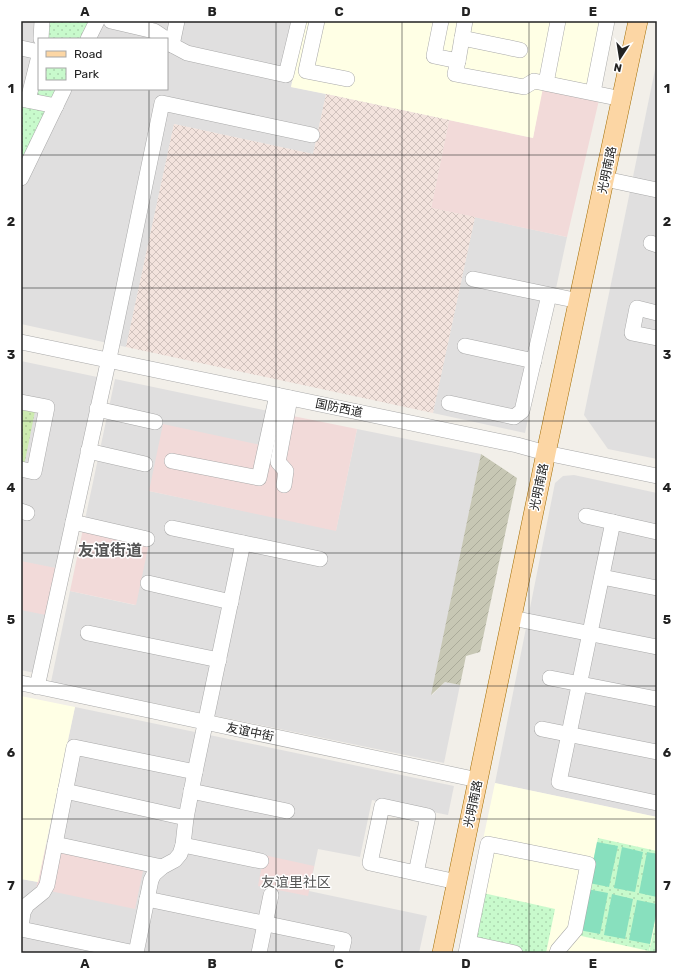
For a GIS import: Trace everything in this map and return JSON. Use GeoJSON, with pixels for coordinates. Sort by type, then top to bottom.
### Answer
{"type":"FeatureCollection","features":[{"type":"Feature","properties":{"kind":"main road","name":"光明南路"},"geometry":{"type":"LineString","coordinates":[[442,953],[638,21]]}},
{"type":"Feature","properties":{"kind":"street"},"geometry":{"type":"LineString","coordinates":[[41,38],[42,21]]}},
{"type":"Feature","properties":{"kind":"street"},"geometry":{"type":"LineString","coordinates":[[88,38],[97,21]]}},
{"type":"Feature","properties":{"kind":"street"},"geometry":{"type":"LineString","coordinates":[[111,21],[154,31],[164,38]]}},
{"type":"Feature","properties":{"kind":"street"},"geometry":{"type":"LineString","coordinates":[[177,21],[168,41],[187,53],[286,75],[294,22]]}},
{"type":"Feature","properties":{"kind":"street"},"geometry":{"type":"LineString","coordinates":[[317,21],[306,71],[347,79]]}},
{"type":"Feature","properties":{"kind":"street"},"geometry":{"type":"LineString","coordinates":[[441,21],[434,56],[458,61]]}},
{"type":"Feature","properties":{"kind":"street"},"geometry":{"type":"LineString","coordinates":[[465,21],[455,74],[524,87],[534,80],[622,98]]}},
{"type":"Feature","properties":{"kind":"street"},"geometry":{"type":"LineString","coordinates":[[546,83],[558,21]]}},
{"type":"Feature","properties":{"kind":"street"},"geometry":{"type":"LineString","coordinates":[[593,92],[607,21]]}},
{"type":"Feature","properties":{"kind":"street"},"geometry":{"type":"LineString","coordinates":[[462,38],[520,50]]}},
{"type":"Feature","properties":{"kind":"street"},"geometry":{"type":"LineString","coordinates":[[21,48],[38,52]]}},
{"type":"Feature","properties":{"kind":"street"},"geometry":{"type":"LineString","coordinates":[[38,59],[25,100],[56,106]]}},
{"type":"Feature","properties":{"kind":"street"},"geometry":{"type":"LineString","coordinates":[[21,178],[26,158],[64,90]]}},
{"type":"Feature","properties":{"kind":"street"},"geometry":{"type":"LineString","coordinates":[[37,687],[162,103],[312,135]]}},
{"type":"Feature","properties":{"kind":"street"},"geometry":{"type":"LineString","coordinates":[[605,179],[657,190]]}},
{"type":"Feature","properties":{"kind":"street"},"geometry":{"type":"LineString","coordinates":[[473,279],[579,301]]}},
{"type":"Feature","properties":{"kind":"street"},"geometry":{"type":"LineString","coordinates":[[449,403],[514,417],[522,411],[549,295]]}},
{"type":"Feature","properties":{"kind":"street"},"geometry":{"type":"LineString","coordinates":[[657,312],[638,308],[632,333],[657,338]]}},
{"type":"Feature","properties":{"kind":"street","name":"国防西道"},"geometry":{"type":"LineString","coordinates":[[21,342],[517,445],[546,453],[657,476]]}},
{"type":"Feature","properties":{"kind":"street"},"geometry":{"type":"LineString","coordinates":[[465,346],[534,361]]}},
{"type":"Feature","properties":{"kind":"street"},"geometry":{"type":"LineString","coordinates":[[172,461],[259,478],[284,397]]}},
{"type":"Feature","properties":{"kind":"street"},"geometry":{"type":"LineString","coordinates":[[284,397],[278,462],[286,471],[284,485]]}},
{"type":"Feature","properties":{"kind":"street"},"geometry":{"type":"LineString","coordinates":[[21,402],[47,407],[34,472],[21,469]]}},
{"type":"Feature","properties":{"kind":"street"},"geometry":{"type":"LineString","coordinates":[[97,409],[155,422]]}},
{"type":"Feature","properties":{"kind":"street"},"geometry":{"type":"LineString","coordinates":[[88,451],[145,464]]}},
{"type":"Feature","properties":{"kind":"street"},"geometry":{"type":"LineString","coordinates":[[586,516],[657,532]]}},
{"type":"Feature","properties":{"kind":"street"},"geometry":{"type":"LineString","coordinates":[[72,522],[147,539]]}},
{"type":"Feature","properties":{"kind":"street"},"geometry":{"type":"LineString","coordinates":[[613,522],[560,782],[657,803]]}},
{"type":"Feature","properties":{"kind":"street"},"geometry":{"type":"LineString","coordinates":[[172,528],[320,559]]}},
{"type":"Feature","properties":{"kind":"street"},"geometry":{"type":"LineString","coordinates":[[195,772],[74,747],[47,885],[43,892],[27,905],[23,912],[21,928],[135,953],[151,880],[154,874],[162,867],[175,860],[180,854],[183,845],[191,791],[219,660],[243,543]]}},
{"type":"Feature","properties":{"kind":"street"},"geometry":{"type":"LineString","coordinates":[[602,577],[657,588]]}},
{"type":"Feature","properties":{"kind":"street"},"geometry":{"type":"LineString","coordinates":[[148,583],[231,602]]}},
{"type":"Feature","properties":{"kind":"street"},"geometry":{"type":"LineString","coordinates":[[512,618],[657,647]]}},
{"type":"Feature","properties":{"kind":"street"},"geometry":{"type":"LineString","coordinates":[[88,633],[219,660]]}},
{"type":"Feature","properties":{"kind":"street"},"geometry":{"type":"LineString","coordinates":[[550,678],[657,699]]}},
{"type":"Feature","properties":{"kind":"street","name":"友谊中街"},"geometry":{"type":"LineString","coordinates":[[21,683],[478,780]]}},
{"type":"Feature","properties":{"kind":"street"},"geometry":{"type":"LineString","coordinates":[[542,729],[657,752]]}},
{"type":"Feature","properties":{"kind":"street"},"geometry":{"type":"LineString","coordinates":[[65,791],[186,818]]}},
{"type":"Feature","properties":{"kind":"street"},"geometry":{"type":"LineString","coordinates":[[191,791],[287,811]]}},
{"type":"Feature","properties":{"kind":"street"},"geometry":{"type":"LineString","coordinates":[[416,873],[428,816],[382,806],[370,863],[457,882]]}},
{"type":"Feature","properties":{"kind":"street"},"geometry":{"type":"LineString","coordinates":[[55,844],[162,867]]}},
{"type":"Feature","properties":{"kind":"street"},"geometry":{"type":"LineString","coordinates":[[515,953],[468,948],[488,844],[588,864],[575,930],[558,950],[558,953]]}},
{"type":"Feature","properties":{"kind":"street"},"geometry":{"type":"LineString","coordinates":[[183,845],[261,862]]}},
{"type":"Feature","properties":{"kind":"street"},"geometry":{"type":"LineString","coordinates":[[259,953],[271,894]]}},
{"type":"Feature","properties":{"kind":"street"},"geometry":{"type":"LineString","coordinates":[[147,899],[344,940],[341,953]]}},
{"type":"Feature","properties":{"kind":"shaded area"},"geometry":{"type":"Polygon","coordinates":[[[21,21],[305,21],[291,87],[326,94],[313,154],[174,124],[126,347],[21,324],[21,21]]]}},
{"type":"Feature","properties":{"kind":"shaded area"},"geometry":{"type":"Polygon","coordinates":[[[305,21],[615,21],[599,100],[543,88],[533,138],[291,87],[305,21]]]}},
{"type":"Feature","properties":{"kind":"shaded area"},"geometry":{"type":"Polygon","coordinates":[[[657,60],[657,459],[608,449],[584,415],[657,60]]]}},
{"type":"Feature","properties":{"kind":"shaded area"},"geometry":{"type":"Polygon","coordinates":[[[542,88],[599,100],[567,237],[431,208],[449,120],[533,138],[542,88]]]}},
{"type":"Feature","properties":{"kind":"shaded area"},"geometry":{"type":"Polygon","coordinates":[[[326,94],[449,120],[431,208],[475,217],[433,413],[126,347],[174,124],[313,154],[326,94]]]}},
{"type":"Feature","properties":{"kind":"shaded area"},"geometry":{"type":"Polygon","coordinates":[[[475,217],[567,237],[525,433],[433,413],[475,217]]]}},
{"type":"Feature","properties":{"kind":"shaded area"},"geometry":{"type":"Polygon","coordinates":[[[21,361],[102,378],[39,674],[21,670],[21,361]]]}},
{"type":"Feature","properties":{"kind":"shaded area"},"geometry":{"type":"Polygon","coordinates":[[[115,379],[268,411],[261,445],[149,491],[336,530],[357,429],[481,454],[432,695],[445,682],[460,685],[444,763],[51,682],[70,591],[135,605],[83,529],[115,379]]]}},
{"type":"Feature","properties":{"kind":"shaded area"},"geometry":{"type":"Polygon","coordinates":[[[268,411],[357,429],[336,531],[149,491],[163,424],[261,445],[268,411]]]}},
{"type":"Feature","properties":{"kind":"shaded area"},"geometry":{"type":"Polygon","coordinates":[[[481,454],[517,478],[480,652],[466,656],[460,685],[445,682],[431,695],[481,454]]]}},
{"type":"Feature","properties":{"kind":"shaded area"},"geometry":{"type":"Polygon","coordinates":[[[574,475],[657,493],[657,817],[495,783],[555,483],[563,476],[574,475]]]}},
{"type":"Feature","properties":{"kind":"shaded area"},"geometry":{"type":"Polygon","coordinates":[[[83,529],[149,543],[136,605],[70,591],[83,529]]]}},
{"type":"Feature","properties":{"kind":"shaded area"},"geometry":{"type":"Polygon","coordinates":[[[21,561],[61,569],[51,616],[21,610],[21,561]]]}},
{"type":"Feature","properties":{"kind":"shaded area"},"geometry":{"type":"Polygon","coordinates":[[[21,696],[75,707],[38,882],[21,879],[21,696]]]}},
{"type":"Feature","properties":{"kind":"shaded area"},"geometry":{"type":"Polygon","coordinates":[[[75,707],[454,786],[448,815],[372,800],[360,857],[318,849],[309,891],[427,916],[419,953],[21,953],[21,879],[38,882],[75,707]]]}},
{"type":"Feature","properties":{"kind":"shaded area"},"geometry":{"type":"Polygon","coordinates":[[[495,783],[657,817],[657,953],[459,953],[495,783]]]}},
{"type":"Feature","properties":{"kind":"shaded area"},"geometry":{"type":"Polygon","coordinates":[[[46,846],[144,866],[135,909],[36,888],[46,846]]]}},
{"type":"Feature","properties":{"kind":"shaded area"},"geometry":{"type":"Polygon","coordinates":[[[264,855],[314,866],[308,896],[258,886],[264,855]]]}},
{"type":"Feature","properties":{"kind":"green space"},"geometry":{"type":"Polygon","coordinates":[[[46,21],[93,21],[84,38],[45,38],[46,21]]]}},
{"type":"Feature","properties":{"kind":"green space"},"geometry":{"type":"Polygon","coordinates":[[[38,76],[38,90],[60,90],[54,102],[33,98],[38,76]]]}},
{"type":"Feature","properties":{"kind":"green space"},"geometry":{"type":"Polygon","coordinates":[[[21,101],[51,108],[28,156],[21,155],[21,101]]]}},
{"type":"Feature","properties":{"kind":"green space"},"geometry":{"type":"Polygon","coordinates":[[[21,403],[36,406],[24,466],[21,465],[21,403]]]}},
{"type":"Feature","properties":{"kind":"green space"},"geometry":{"type":"Polygon","coordinates":[[[598,838],[657,851],[657,911],[649,951],[577,935],[598,838]]]}},
{"type":"Feature","properties":{"kind":"green space"},"geometry":{"type":"Polygon","coordinates":[[[597,842],[618,846],[609,887],[589,883],[597,842]]]}},
{"type":"Feature","properties":{"kind":"green space"},"geometry":{"type":"Polygon","coordinates":[[[622,847],[643,852],[635,892],[614,888],[622,847]]]}},
{"type":"Feature","properties":{"kind":"green space"},"geometry":{"type":"Polygon","coordinates":[[[647,852],[657,854],[657,897],[639,893],[647,852]]]}},
{"type":"Feature","properties":{"kind":"green space"},"geometry":{"type":"Polygon","coordinates":[[[587,889],[608,893],[600,934],[579,930],[587,889]]]}},
{"type":"Feature","properties":{"kind":"green space"},"geometry":{"type":"Polygon","coordinates":[[[483,893],[555,909],[546,953],[531,953],[477,942],[473,936],[483,893]]]}},
{"type":"Feature","properties":{"kind":"green space"},"geometry":{"type":"Polygon","coordinates":[[[612,894],[633,899],[625,939],[604,935],[612,894]]]}},
{"type":"Feature","properties":{"kind":"green space"},"geometry":{"type":"Polygon","coordinates":[[[637,900],[657,904],[650,944],[629,940],[637,900]]]}},
{"type":"Feature","properties":{"kind":"green space"},"geometry":{"type":"Polygon","coordinates":[[[657,916],[657,953],[649,953],[657,916]]]}},
{"type":"Feature","properties":{"kind":"district","name":"友谊街道"},"geometry":{"type":"Point","coordinates":[110,550]}},
{"type":"Feature","properties":{"kind":"district","name":"友谊里社区"},"geometry":{"type":"Point","coordinates":[296,882]}}]}
